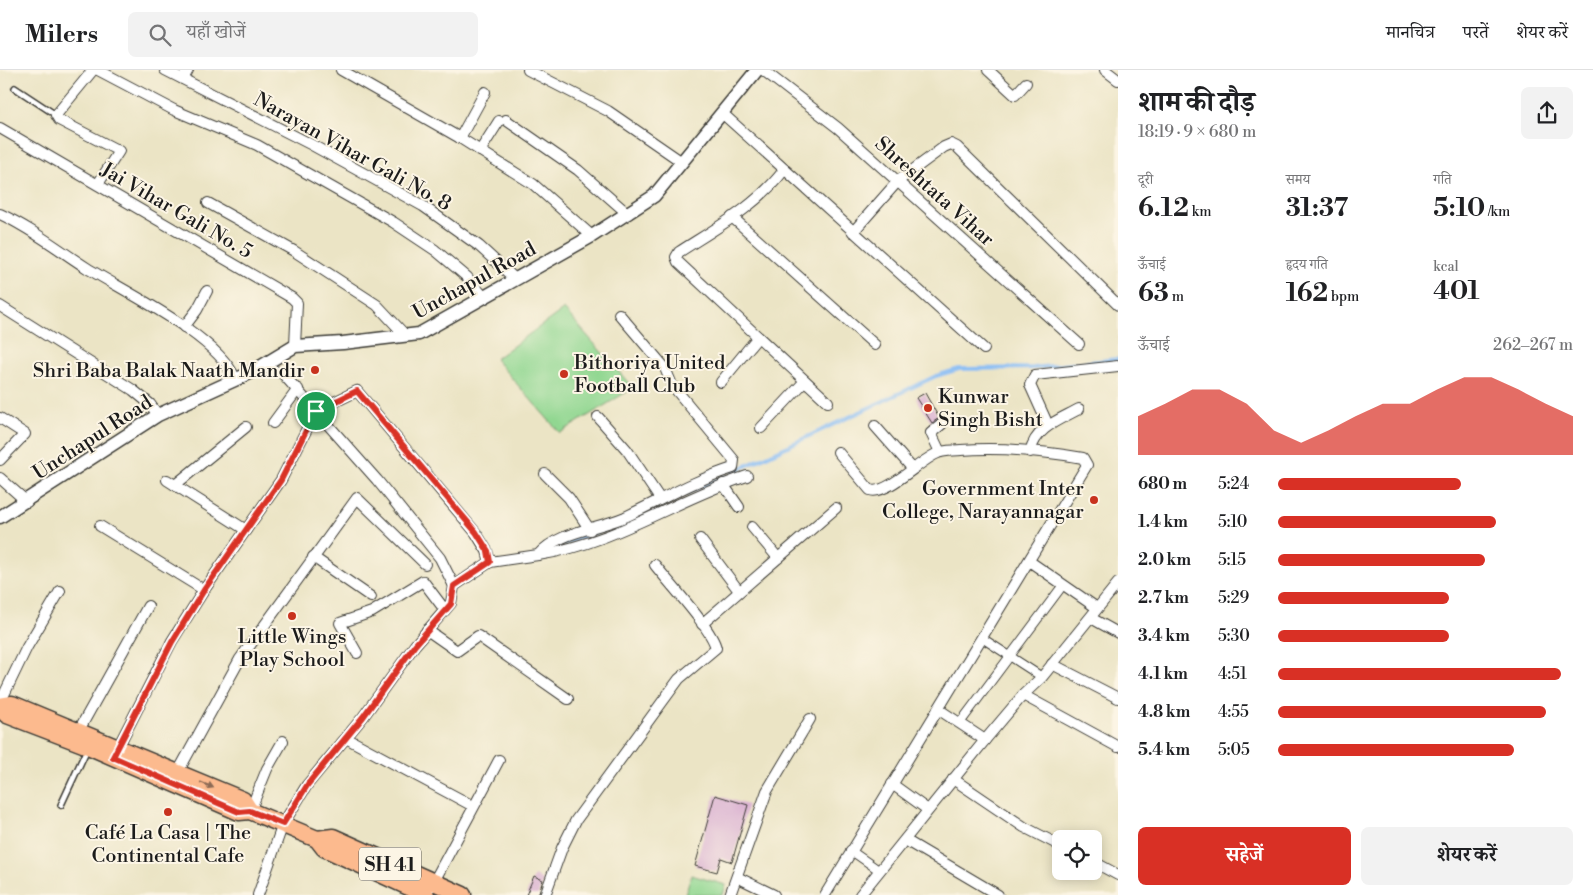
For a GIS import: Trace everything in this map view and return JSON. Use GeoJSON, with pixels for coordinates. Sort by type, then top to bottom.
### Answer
{"type":"FeatureCollection","features":[{"type":"Feature","properties":{"kind":"main road","name":"SH 41"},"geometry":{"type":"LineString","coordinates":[[250,811],[242,800],[178,772],[115,752],[88,746],[7,715],[0,706],[12,704],[79,730],[115,752],[239,812],[250,811],[283,824],[316,839],[324,848],[429,891],[463,895]]}},
{"type":"Feature","properties":{"kind":"street"},"geometry":{"type":"LineString","coordinates":[[93,70],[56,115],[59,120],[119,151],[98,184]]}},
{"type":"Feature","properties":{"kind":"street"},"geometry":{"type":"LineString","coordinates":[[98,70],[174,110],[257,145],[385,218],[435,250],[467,277],[482,296]]}},
{"type":"Feature","properties":{"kind":"street","name":"Narayan Vihar Gali No. 8"},"geometry":{"type":"LineString","coordinates":[[165,70],[185,75],[423,206],[479,246],[514,278]]}},
{"type":"Feature","properties":{"kind":"street"},"geometry":{"type":"LineString","coordinates":[[341,70],[460,138],[534,184],[592,236]]}},
{"type":"Feature","properties":{"kind":"street"},"geometry":{"type":"LineString","coordinates":[[528,70],[608,111],[682,162]]}},
{"type":"Feature","properties":{"kind":"street","name":"Unchapul Road"},"geometry":{"type":"LineString","coordinates":[[0,517],[27,502],[98,452],[158,415],[262,366],[295,346],[419,334],[482,296],[592,236],[654,196],[756,70]]}},
{"type":"Feature","properties":{"kind":"street","name":"Shreshtata Vihar"},"geometry":{"type":"LineString","coordinates":[[763,70],[838,128],[1079,344]]}},
{"type":"Feature","properties":{"kind":"street"},"geometry":{"type":"LineString","coordinates":[[988,70],[1015,95],[1026,83]]}},
{"type":"Feature","properties":{"kind":"street"},"geometry":{"type":"LineString","coordinates":[[1106,70],[1118,80]]}},
{"type":"Feature","properties":{"kind":"street"},"geometry":{"type":"LineString","coordinates":[[460,138],[485,92]]}},
{"type":"Feature","properties":{"kind":"street"},"geometry":{"type":"LineString","coordinates":[[722,113],[984,349]]}},
{"type":"Feature","properties":{"kind":"street"},"geometry":{"type":"LineString","coordinates":[[480,151],[503,120],[578,170],[628,214]]}},
{"type":"Feature","properties":{"kind":"street","name":"Jai Vihar Gali No. 5"},"geometry":{"type":"LineString","coordinates":[[0,128],[292,298],[297,303],[295,346]]}},
{"type":"Feature","properties":{"kind":"street"},"geometry":{"type":"LineString","coordinates":[[853,232],[898,181],[944,147],[951,144],[957,147],[1118,305]]}},
{"type":"Feature","properties":{"kind":"street"},"geometry":{"type":"LineString","coordinates":[[784,170],[773,185],[732,217],[679,252],[676,257],[678,262],[828,402]]}},
{"type":"Feature","properties":{"kind":"street"},"geometry":{"type":"LineString","coordinates":[[208,203],[294,251],[377,305],[406,336]]}},
{"type":"Feature","properties":{"kind":"street"},"geometry":{"type":"LineString","coordinates":[[0,214],[184,327],[219,355],[230,368],[235,378]]}},
{"type":"Feature","properties":{"kind":"street"},"geometry":{"type":"LineString","coordinates":[[732,217],[875,345]]}},
{"type":"Feature","properties":{"kind":"street"},"geometry":{"type":"LineString","coordinates":[[184,327],[197,310],[207,292]]}},
{"type":"Feature","properties":{"kind":"street"},"geometry":{"type":"LineString","coordinates":[[0,306],[133,390],[150,404],[158,415]]}},
{"type":"Feature","properties":{"kind":"street"},"geometry":{"type":"LineString","coordinates":[[538,555],[547,544],[562,537],[590,530],[706,476],[733,468],[735,464],[734,460],[672,385],[665,368],[619,314]]}},
{"type":"Feature","properties":{"kind":"street"},"geometry":{"type":"LineString","coordinates":[[721,382],[758,337]]}},
{"type":"Feature","properties":{"kind":"street"},"geometry":{"type":"LineString","coordinates":[[258,895],[283,824],[308,784],[346,738],[427,630],[451,604],[454,586],[440,558],[377,480],[298,389],[283,374],[262,366]]}},
{"type":"Feature","properties":{"kind":"street"},"geometry":{"type":"LineString","coordinates":[[1048,425],[1030,385],[1031,380],[1035,376],[1118,366]]}},
{"type":"Feature","properties":{"kind":"street"},"geometry":{"type":"LineString","coordinates":[[761,428],[805,381]]}},
{"type":"Feature","properties":{"kind":"street"},"geometry":{"type":"LineString","coordinates":[[273,423],[298,389]]}},
{"type":"Feature","properties":{"kind":"street"},"geometry":{"type":"LineString","coordinates":[[115,752],[172,642],[204,590],[281,480],[316,411],[357,391],[476,532],[488,551],[490,562]]}},
{"type":"Feature","properties":{"kind":"street"},"geometry":{"type":"LineString","coordinates":[[1030,452],[1036,436],[1048,425],[1079,409]]}},
{"type":"Feature","properties":{"kind":"street"},"geometry":{"type":"LineString","coordinates":[[598,417],[627,450],[660,499]]}},
{"type":"Feature","properties":{"kind":"street"},"geometry":{"type":"LineString","coordinates":[[0,418],[25,434],[0,460]]}},
{"type":"Feature","properties":{"kind":"street"},"geometry":{"type":"LineString","coordinates":[[940,452],[931,433],[942,424]]}},
{"type":"Feature","properties":{"kind":"street"},"geometry":{"type":"LineString","coordinates":[[874,426],[912,468]]}},
{"type":"Feature","properties":{"kind":"street"},"geometry":{"type":"LineString","coordinates":[[246,427],[171,482],[246,530]]}},
{"type":"Feature","properties":{"kind":"street"},"geometry":{"type":"LineString","coordinates":[[825,895],[850,850],[1087,465],[1083,458],[989,448],[940,452],[912,468],[883,490],[875,492],[870,490],[838,452]]}},
{"type":"Feature","properties":{"kind":"street"},"geometry":{"type":"LineString","coordinates":[[545,474],[569,498],[590,530]]}},
{"type":"Feature","properties":{"kind":"street"},"geometry":{"type":"LineString","coordinates":[[454,586],[490,562],[563,550],[607,535],[674,508],[723,484],[747,476]]}},
{"type":"Feature","properties":{"kind":"street"},"geometry":{"type":"LineString","coordinates":[[0,478],[27,502]]}},
{"type":"Feature","properties":{"kind":"street"},"geometry":{"type":"LineString","coordinates":[[723,484],[739,507]]}},
{"type":"Feature","properties":{"kind":"street"},"geometry":{"type":"LineString","coordinates":[[178,772],[240,659],[356,498],[425,564]]}},
{"type":"Feature","properties":{"kind":"street"},"geometry":{"type":"LineString","coordinates":[[702,624],[836,508]]}},
{"type":"Feature","properties":{"kind":"street"},"geometry":{"type":"LineString","coordinates":[[100,526],[204,590]]}},
{"type":"Feature","properties":{"kind":"street"},"geometry":{"type":"LineString","coordinates":[[752,527],[778,558]]}},
{"type":"Feature","properties":{"kind":"street"},"geometry":{"type":"LineString","coordinates":[[700,539],[740,591]]}},
{"type":"Feature","properties":{"kind":"street"},"geometry":{"type":"LineString","coordinates":[[313,557],[371,598]]}},
{"type":"Feature","properties":{"kind":"street"},"geometry":{"type":"LineString","coordinates":[[1029,561],[1097,608]]}},
{"type":"Feature","properties":{"kind":"street"},"geometry":{"type":"LineString","coordinates":[[545,895],[562,848],[576,820],[680,679],[716,648],[715,643],[702,624],[655,565]]}},
{"type":"Feature","properties":{"kind":"street"},"geometry":{"type":"LineString","coordinates":[[357,653],[340,623],[372,612],[423,581],[445,610]]}},
{"type":"Feature","properties":{"kind":"street"},"geometry":{"type":"LineString","coordinates":[[860,895],[1022,695],[1042,677],[1118,583]]}},
{"type":"Feature","properties":{"kind":"street"},"geometry":{"type":"LineString","coordinates":[[960,723],[1063,585]]}},
{"type":"Feature","properties":{"kind":"street"},"geometry":{"type":"LineString","coordinates":[[0,706],[27,647],[60,591]]}},
{"type":"Feature","properties":{"kind":"street"},"geometry":{"type":"LineString","coordinates":[[79,730],[148,606]]}},
{"type":"Feature","properties":{"kind":"street"},"geometry":{"type":"LineString","coordinates":[[1091,618],[1118,633]]}},
{"type":"Feature","properties":{"kind":"street"},"geometry":{"type":"LineString","coordinates":[[427,630],[457,651],[478,636],[568,699]]}},
{"type":"Feature","properties":{"kind":"street"},"geometry":{"type":"LineString","coordinates":[[982,638],[1042,677]]}},
{"type":"Feature","properties":{"kind":"street"},"geometry":{"type":"LineString","coordinates":[[1052,664],[1118,698]]}},
{"type":"Feature","properties":{"kind":"street"},"geometry":{"type":"LineString","coordinates":[[1022,695],[1118,747]]}},
{"type":"Feature","properties":{"kind":"street"},"geometry":{"type":"LineString","coordinates":[[938,708],[985,740]]}},
{"type":"Feature","properties":{"kind":"street"},"geometry":{"type":"LineString","coordinates":[[730,895],[767,791],[810,720]]}},
{"type":"Feature","properties":{"kind":"street"},"geometry":{"type":"LineString","coordinates":[[346,738],[473,806]]}},
{"type":"Feature","properties":{"kind":"street"},"geometry":{"type":"LineString","coordinates":[[250,811],[267,769],[283,741]]}},
{"type":"Feature","properties":{"kind":"street"},"geometry":{"type":"LineString","coordinates":[[429,891],[499,760]]}},
{"type":"Feature","properties":{"kind":"street"},"geometry":{"type":"LineString","coordinates":[[953,779],[1024,827],[1052,841]]}},
{"type":"Feature","properties":{"kind":"street"},"geometry":{"type":"LineString","coordinates":[[892,784],[928,810]]}},
{"type":"Feature","properties":{"kind":"street"},"geometry":{"type":"LineString","coordinates":[[905,840],[998,895]]}},
{"type":"Feature","properties":{"kind":"street"},"geometry":{"type":"LineString","coordinates":[[850,850],[880,871]]}},
{"type":"Feature","properties":{"kind":"street"},"geometry":{"type":"LineString","coordinates":[[1102,866],[1118,875]]}},
{"type":"Feature","properties":{"kind":"street"},"geometry":{"type":"LineString","coordinates":[[737,877],[774,895]]}},
{"type":"Feature","properties":{"kind":"lane"},"geometry":{"type":"LineString","coordinates":[[15,88],[56,115]]}},
{"type":"Feature","properties":{"kind":"lane"},"geometry":{"type":"LineString","coordinates":[[61,805],[88,746]]}},
{"type":"Feature","properties":{"kind":"green space","name":"Bithoriya United Football Club"},"geometry":{"type":"Polygon","coordinates":[[[564,309],[633,388],[560,433],[495,359],[564,309]]]}},
{"type":"Feature","properties":{"kind":"green space"},"geometry":{"type":"Polygon","coordinates":[[[691,875],[726,885],[723,895],[685,895],[691,875]]]}},
{"type":"Feature","properties":{"kind":"building","name":"Kunwar Singh Bisht"},"geometry":{"type":"Polygon","coordinates":[[[925,393],[939,418],[932,423],[916,398],[925,393]]]}},
{"type":"Feature","properties":{"kind":"building"},"geometry":{"type":"Polygon","coordinates":[[[715,795],[748,805],[732,862],[721,858],[717,872],[695,866],[715,795]]]}},
{"type":"Feature","properties":{"kind":"building"},"geometry":{"type":"Polygon","coordinates":[[[534,876],[543,880],[538,895],[526,895],[534,876]]]}},
{"type":"Feature","properties":{"kind":"waterway"},"geometry":{"type":"LineString","coordinates":[[733,472],[936,376],[959,369],[1033,368],[1118,359]]}},
{"type":"Feature","properties":{"kind":"waterway"},"geometry":{"type":"LineString","coordinates":[[663,504],[725,476]]}},
{"type":"Feature","properties":{"kind":"waterway"},"geometry":{"type":"LineString","coordinates":[[554,547],[613,526]]}},
{"type":"Feature","properties":{"kind":"place","name":"Shri Baba Balak Naath Mandir"},"geometry":{"type":"Point","coordinates":[315,370]}},
{"type":"Feature","properties":{"kind":"place","name":"Bithoriya United Football Club"},"geometry":{"type":"Point","coordinates":[564,374]}},
{"type":"Feature","properties":{"kind":"place","name":"Kunwar Singh Bisht"},"geometry":{"type":"Point","coordinates":[928,408]}},
{"type":"Feature","properties":{"kind":"place","name":"Government Inter College, Narayannagar"},"geometry":{"type":"Point","coordinates":[1094,500]}},
{"type":"Feature","properties":{"kind":"place","name":"Little Wings Play School"},"geometry":{"type":"Point","coordinates":[292,616]}},
{"type":"Feature","properties":{"kind":"place","name":"Café La Casa | The Continental Cafe"},"geometry":{"type":"Point","coordinates":[168,812]}},
{"type":"Feature","properties":{"kind":"route"},"geometry":{"type":"LineString","coordinates":[[357,391],[476,532],[488,551],[490,562],[469,574],[454,586],[454,596],[451,604],[415,645],[363,717],[308,784],[283,824],[250,811],[239,812],[113,757],[172,642],[204,590],[281,480],[316,411],[357,391]]}}]}
